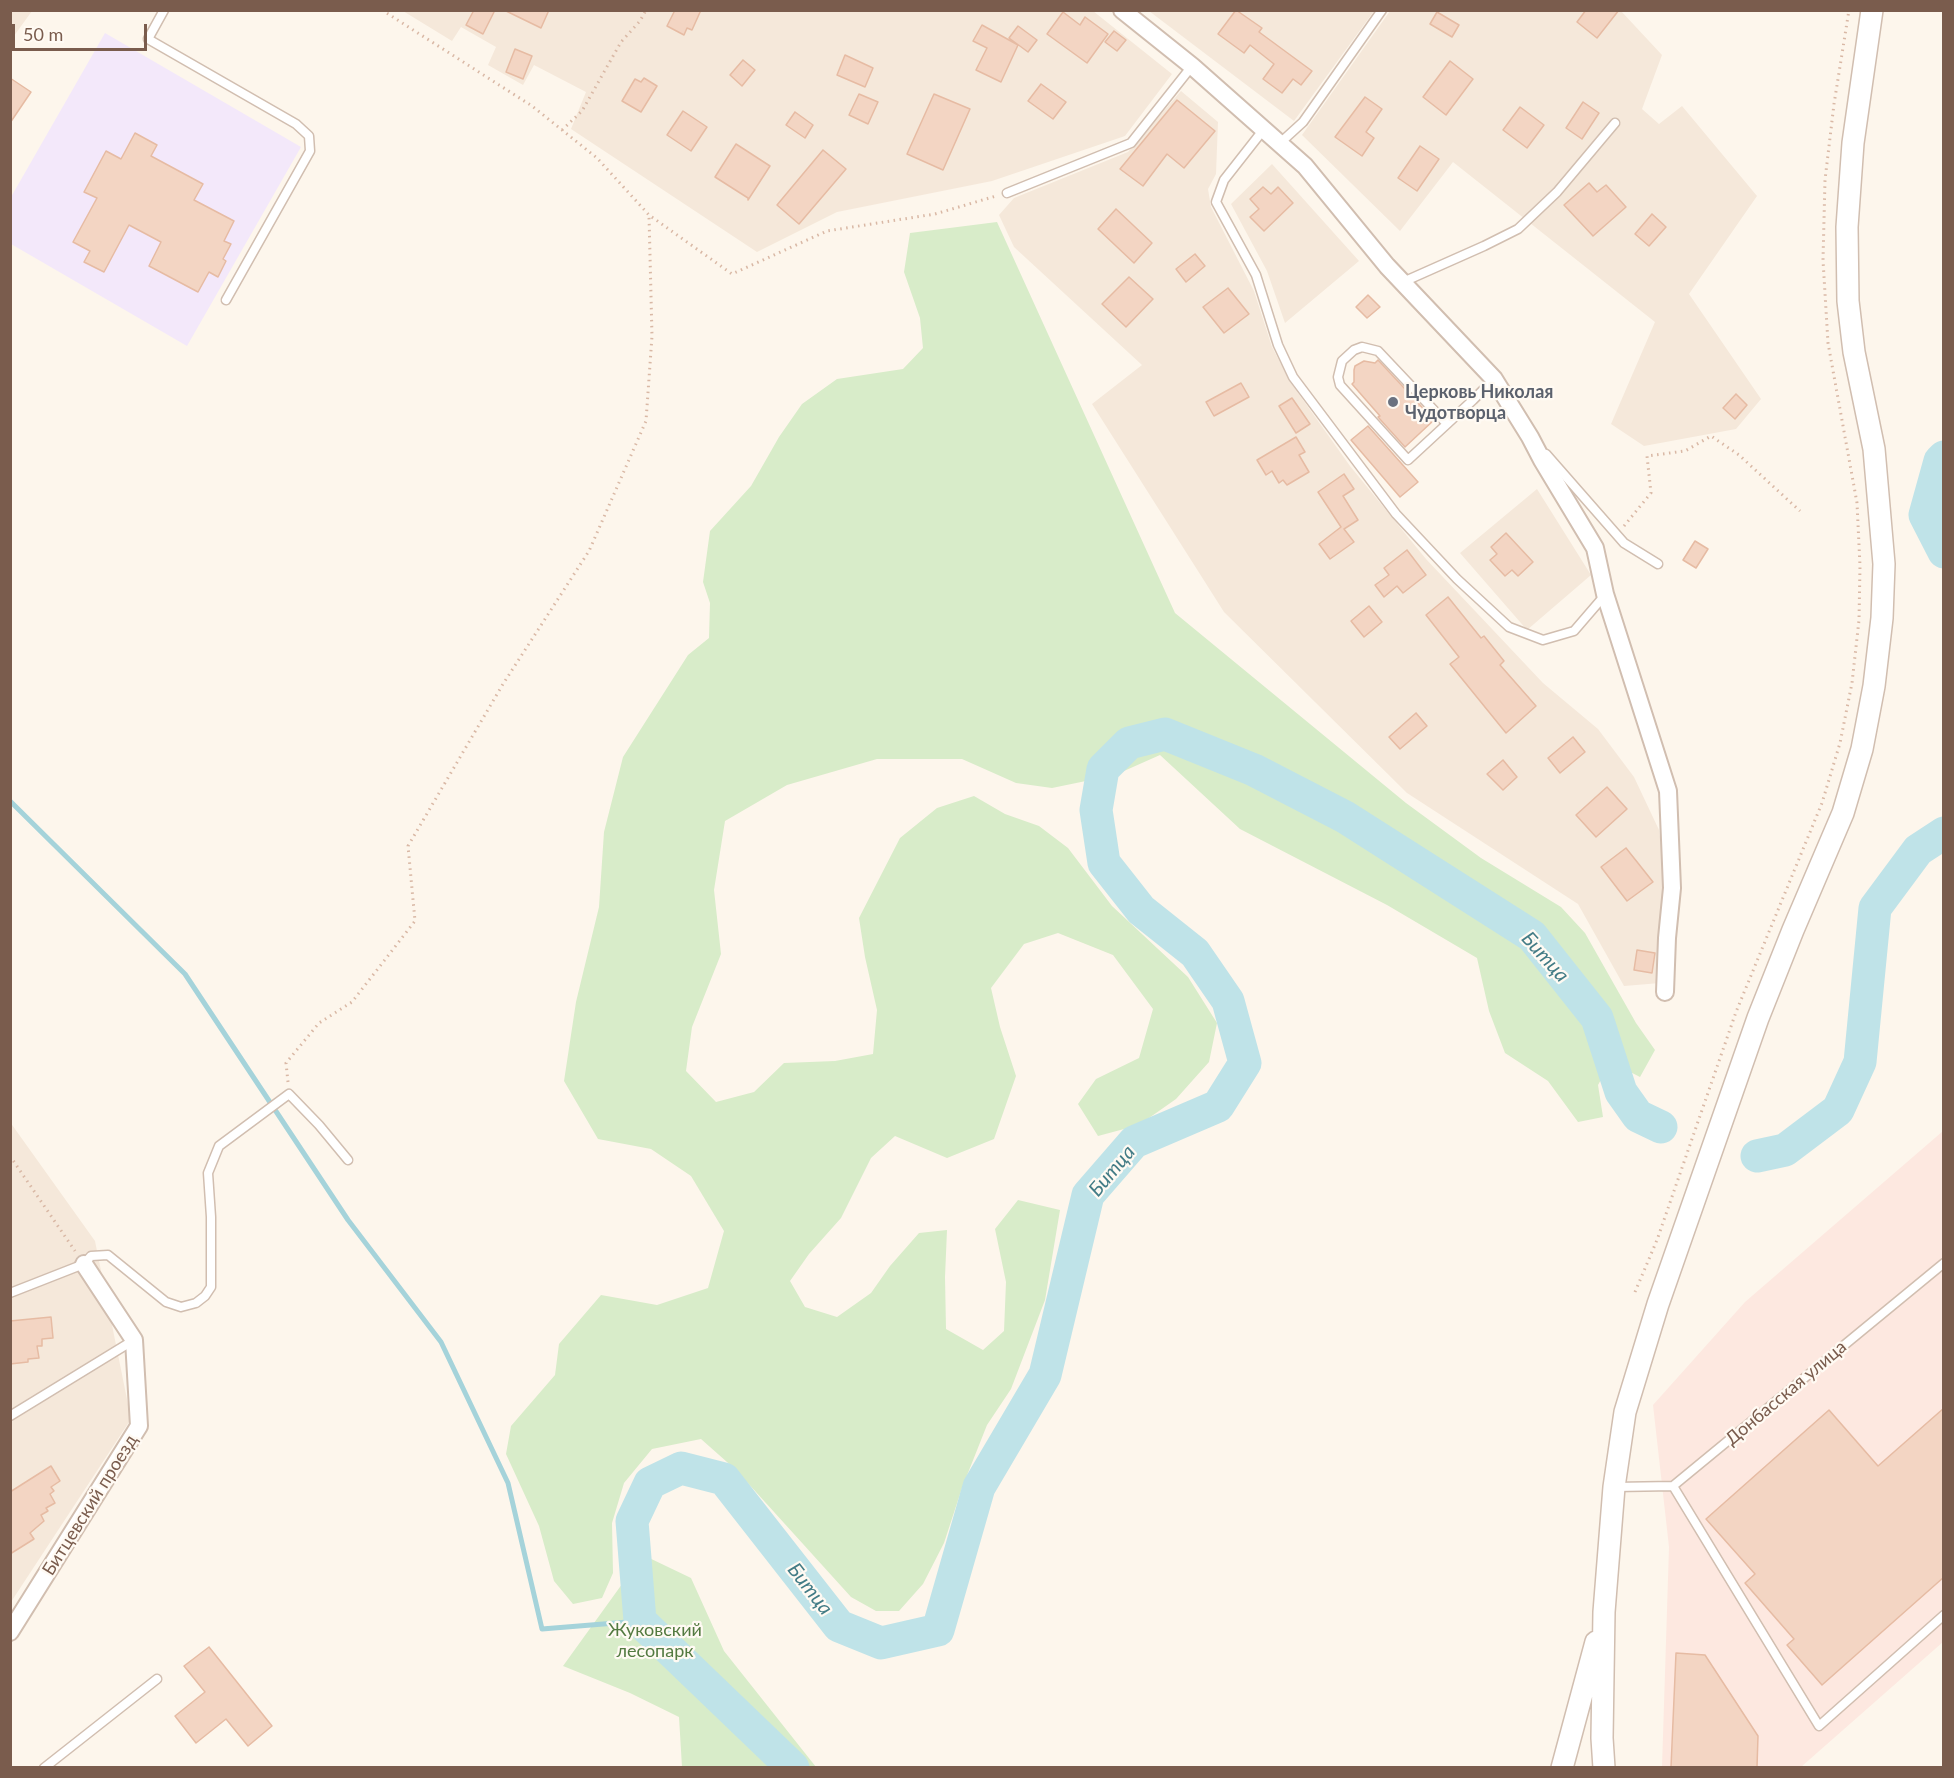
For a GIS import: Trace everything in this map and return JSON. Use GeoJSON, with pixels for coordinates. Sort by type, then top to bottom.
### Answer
{"type":"FeatureCollection","features":[{"type":"Feature","properties":{"kind":"street"},"geometry":{"type":"LineString","coordinates":[[1122,10],[1192,66],[1305,166],[1402,282],[1494,380],[1595,548],[1605,594],[1668,791],[1672,888],[1665,992]]}},
{"type":"Feature","properties":{"kind":"street"},"geometry":{"type":"LineString","coordinates":[[1604,1767],[1602,1738],[1604,1612],[1614,1488],[1626,1412],[1658,1304],[1758,1018],[1843,813],[1862,749],[1874,686],[1882,618],[1884,564],[1874,449],[1854,352],[1848,301],[1847,227],[1853,143],[1872,10]]}},
{"type":"Feature","properties":{"kind":"street"},"geometry":{"type":"LineString","coordinates":[[84,1264],[134,1340]]}},
{"type":"Feature","properties":{"kind":"street","name":"Битцевский проезд"},"geometry":{"type":"LineString","coordinates":[[10,1632],[139,1426],[134,1340]]}},
{"type":"Feature","properties":{"kind":"street"},"geometry":{"type":"LineString","coordinates":[[1562,1767],[1604,1612]]}},
{"type":"Feature","properties":{"kind":"lane"},"geometry":{"type":"LineString","coordinates":[[164,10],[148,39],[296,124],[309,136],[310,151],[226,300]]}},
{"type":"Feature","properties":{"kind":"lane"},"geometry":{"type":"LineString","coordinates":[[1280,143],[1304,122],[1382,10]]}},
{"type":"Feature","properties":{"kind":"lane"},"geometry":{"type":"LineString","coordinates":[[1007,193],[1131,143],[1192,66]]}},
{"type":"Feature","properties":{"kind":"lane"},"geometry":{"type":"LineString","coordinates":[[1402,282],[1518,229],[1557,192],[1615,123]]}},
{"type":"Feature","properties":{"kind":"lane"},"geometry":{"type":"LineString","coordinates":[[1264,129],[1224,180],[1216,202],[1256,275],[1278,345],[1293,377],[1396,514],[1457,579],[1509,627],[1542,639],[1574,631],[1605,594]]}},
{"type":"Feature","properties":{"kind":"lane"},"geometry":{"type":"LineString","coordinates":[[1447,424],[1378,351],[1362,347],[1354,350],[1341,361],[1340,385],[1408,460],[1447,424],[1494,380]]}},
{"type":"Feature","properties":{"kind":"lane"},"geometry":{"type":"LineString","coordinates":[[1530,437],[1624,543],[1658,564]]}},
{"type":"Feature","properties":{"kind":"lane"},"geometry":{"type":"LineString","coordinates":[[10,1293],[84,1264],[92,1256],[108,1255],[166,1302],[181,1307],[196,1303],[211,1287],[211,1217],[208,1173],[219,1146],[289,1094],[348,1160]]}},
{"type":"Feature","properties":{"kind":"lane","name":"Донбасская улица"},"geometry":{"type":"LineString","coordinates":[[1673,1486],[1944,1263]]}},
{"type":"Feature","properties":{"kind":"lane"},"geometry":{"type":"LineString","coordinates":[[10,1416],[134,1340]]}},
{"type":"Feature","properties":{"kind":"lane"},"geometry":{"type":"LineString","coordinates":[[1614,1488],[1673,1486],[1819,1726],[1944,1615]]}},
{"type":"Feature","properties":{"kind":"lane"},"geometry":{"type":"LineString","coordinates":[[44,1767],[157,1679]]}},
{"type":"Feature","properties":{"kind":"path"},"geometry":{"type":"LineString","coordinates":[[382,10],[532,106],[597,158],[649,215],[732,274],[827,231],[935,214],[1007,193]]}},
{"type":"Feature","properties":{"kind":"path"},"geometry":{"type":"LineString","coordinates":[[562,130],[582,111],[621,42],[640,21],[646,10]]}},
{"type":"Feature","properties":{"kind":"path"},"geometry":{"type":"LineString","coordinates":[[1635,1292],[1657,1240],[1736,1012],[1822,803],[1840,743],[1852,683],[1859,620],[1860,566],[1857,503],[1828,343],[1822,260],[1825,180],[1849,10]]}},
{"type":"Feature","properties":{"kind":"path"},"geometry":{"type":"LineString","coordinates":[[289,1094],[286,1063],[319,1023],[352,1002],[415,921],[408,846],[503,684],[589,551],[646,421],[652,336],[649,215]]}},
{"type":"Feature","properties":{"kind":"path"},"geometry":{"type":"LineString","coordinates":[[1617,535],[1651,493],[1647,456],[1685,451],[1711,436],[1739,455],[1800,511]]}},
{"type":"Feature","properties":{"kind":"path"},"geometry":{"type":"LineString","coordinates":[[10,1156],[84,1264]]}},
{"type":"Feature","properties":{"kind":"shaded area"},"geometry":{"type":"Polygon","coordinates":[[[10,11],[32,11],[11,40],[10,11]]]}},
{"type":"Feature","properties":{"kind":"shaded area"},"geometry":{"type":"Polygon","coordinates":[[[403,11],[1093,11],[1172,74],[1125,136],[992,181],[837,212],[757,252],[571,129],[586,92],[534,65],[523,85],[488,65],[496,47],[461,27],[452,41],[403,11]]]}},
{"type":"Feature","properties":{"kind":"shaded area"},"geometry":{"type":"Polygon","coordinates":[[[1149,11],[1374,11],[1294,121],[1149,11]]]}},
{"type":"Feature","properties":{"kind":"shaded area"},"geometry":{"type":"Polygon","coordinates":[[[1390,11],[1621,11],[1662,55],[1642,109],[1659,124],[1682,106],[1757,196],[1689,294],[1761,399],[1736,429],[1644,446],[1611,424],[1655,322],[1453,162],[1400,231],[1302,135],[1390,11]]]}},
{"type":"Feature","properties":{"kind":"shaded area"},"geometry":{"type":"Polygon","coordinates":[[[105,33],[301,147],[187,346],[11,244],[11,197],[105,33]]]}},
{"type":"Feature","properties":{"kind":"shaded area"},"geometry":{"type":"Polygon","coordinates":[[[1181,91],[1218,122],[1216,174],[1208,189],[1211,207],[1254,291],[1272,347],[1291,383],[1350,466],[1426,559],[1543,683],[1598,729],[1634,777],[1659,830],[1664,868],[1660,983],[1624,986],[1578,904],[1407,793],[1224,612],[1092,404],[1142,365],[1014,247],[999,215],[1014,198],[1128,152],[1181,91]]]}},
{"type":"Feature","properties":{"kind":"shaded area"},"geometry":{"type":"Polygon","coordinates":[[[1272,164],[1359,261],[1285,323],[1267,271],[1231,204],[1272,164]]]}},
{"type":"Feature","properties":{"kind":"shaded area"},"geometry":{"type":"Polygon","coordinates":[[[1537,489],[1591,575],[1527,630],[1460,553],[1537,489]]]}},
{"type":"Feature","properties":{"kind":"shaded area"},"geometry":{"type":"Polygon","coordinates":[[[10,1122],[95,1241],[131,1419],[11,1602],[10,1122]]]}},
{"type":"Feature","properties":{"kind":"shaded area"},"geometry":{"type":"Polygon","coordinates":[[[1943,1131],[1943,1642],[1801,1767],[1662,1767],[1669,1547],[1653,1405],[1745,1302],[1943,1131]]]}},
{"type":"Feature","properties":{"kind":"green space"},"geometry":{"type":"Polygon","coordinates":[[[997,222],[1175,613],[1406,803],[1481,858],[1561,907],[1585,933],[1636,1023],[1655,1050],[1640,1077],[1611,1062],[1598,1085],[1603,1117],[1578,1122],[1548,1081],[1505,1053],[1489,1011],[1477,958],[1387,905],[1240,829],[1160,755],[1115,775],[1052,788],[1016,783],[962,759],[877,759],[787,785],[725,821],[714,890],[721,954],[692,1027],[686,1071],[716,1102],[754,1092],[784,1063],[835,1061],[873,1054],[877,1010],[859,918],[900,838],[937,808],[974,796],[1005,814],[1039,826],[1068,848],[1112,906],[1188,977],[1217,1023],[1209,1062],[1176,1099],[1139,1125],[1098,1136],[1078,1104],[1096,1079],[1139,1058],[1153,1009],[1113,955],[1058,933],[1024,944],[991,988],[1000,1027],[1016,1076],[994,1139],[947,1158],[895,1136],[871,1158],[841,1218],[809,1254],[790,1281],[805,1307],[837,1317],[871,1293],[890,1266],[919,1233],[947,1230],[946,1329],[983,1350],[1004,1331],[1006,1282],[995,1229],[1018,1200],[1060,1210],[1045,1300],[1011,1389],[987,1425],[962,1488],[944,1543],[923,1584],[899,1611],[876,1611],[851,1597],[736,1470],[701,1439],[652,1449],[624,1483],[612,1523],[613,1573],[602,1598],[573,1604],[554,1581],[539,1526],[506,1454],[511,1426],[555,1375],[559,1344],[601,1295],[657,1305],[708,1288],[724,1231],[691,1176],[651,1149],[598,1139],[564,1081],[576,1002],[599,907],[604,832],[623,757],[688,655],[709,638],[710,603],[703,582],[710,531],[751,486],[779,437],[802,404],[837,379],[903,369],[923,348],[920,318],[904,272],[910,233],[997,222]]]}},
{"type":"Feature","properties":{"kind":"green space","name":"Жуковский лесопарк"},"geometry":{"type":"Polygon","coordinates":[[[643,1555],[691,1578],[724,1651],[816,1767],[682,1767],[679,1717],[630,1693],[563,1666],[643,1555]]]}},
{"type":"Feature","properties":{"kind":"building"},"geometry":{"type":"Polygon","coordinates":[[[474,10],[495,10],[483,34],[466,25],[474,10]]]}},
{"type":"Feature","properties":{"kind":"building"},"geometry":{"type":"Polygon","coordinates":[[[504,10],[549,10],[541,28],[504,10]]]}},
{"type":"Feature","properties":{"kind":"building"},"geometry":{"type":"Polygon","coordinates":[[[675,10],[701,10],[692,30],[687,28],[684,35],[667,26],[675,10]]]}},
{"type":"Feature","properties":{"kind":"building"},"geometry":{"type":"Polygon","coordinates":[[[1236,10],[1262,28],[1259,32],[1312,71],[1301,85],[1293,79],[1282,93],[1263,79],[1274,64],[1250,45],[1244,53],[1218,34],[1236,10]]]}},
{"type":"Feature","properties":{"kind":"building"},"geometry":{"type":"Polygon","coordinates":[[[1586,10],[1619,10],[1597,38],[1577,22],[1586,10]]]}},
{"type":"Feature","properties":{"kind":"building"},"geometry":{"type":"Polygon","coordinates":[[[1063,12],[1080,25],[1085,17],[1108,34],[1087,63],[1047,34],[1063,12]]]}},
{"type":"Feature","properties":{"kind":"building"},"geometry":{"type":"Polygon","coordinates":[[[1437,12],[1459,25],[1452,37],[1430,24],[1437,12]]]}},
{"type":"Feature","properties":{"kind":"building"},"geometry":{"type":"Polygon","coordinates":[[[982,25],[1018,45],[1001,82],[976,70],[987,48],[973,41],[982,25]]]}},
{"type":"Feature","properties":{"kind":"building"},"geometry":{"type":"Polygon","coordinates":[[[1018,26],[1037,40],[1028,52],[1009,38],[1018,26]]]}},
{"type":"Feature","properties":{"kind":"building"},"geometry":{"type":"Polygon","coordinates":[[[1114,31],[1126,40],[1117,51],[1105,42],[1114,31]]]}},
{"type":"Feature","properties":{"kind":"building"},"geometry":{"type":"Polygon","coordinates":[[[515,49],[532,56],[523,79],[506,72],[515,49]]]}},
{"type":"Feature","properties":{"kind":"building"},"geometry":{"type":"Polygon","coordinates":[[[845,55],[873,68],[865,87],[837,75],[845,55]]]}},
{"type":"Feature","properties":{"kind":"building"},"geometry":{"type":"Polygon","coordinates":[[[743,60],[755,70],[742,86],[730,75],[743,60]]]}},
{"type":"Feature","properties":{"kind":"building"},"geometry":{"type":"Polygon","coordinates":[[[1450,61],[1473,79],[1446,115],[1423,97],[1450,61]]]}},
{"type":"Feature","properties":{"kind":"building"},"geometry":{"type":"Polygon","coordinates":[[[10,78],[31,92],[10,123],[10,78]]]}},
{"type":"Feature","properties":{"kind":"building"},"geometry":{"type":"Polygon","coordinates":[[[644,78],[657,86],[641,112],[622,101],[635,79],[641,82],[644,78]]]}},
{"type":"Feature","properties":{"kind":"building"},"geometry":{"type":"Polygon","coordinates":[[[1041,84],[1066,102],[1053,119],[1028,101],[1041,84]]]}},
{"type":"Feature","properties":{"kind":"building"},"geometry":{"type":"Polygon","coordinates":[[[859,94],[878,102],[868,124],[849,115],[859,94]]]}},
{"type":"Feature","properties":{"kind":"building"},"geometry":{"type":"Polygon","coordinates":[[[934,94],[970,109],[943,170],[907,154],[934,94]]]}},
{"type":"Feature","properties":{"kind":"building"},"geometry":{"type":"Polygon","coordinates":[[[1365,97],[1382,109],[1366,132],[1374,138],[1362,156],[1335,137],[1365,97]]]}},
{"type":"Feature","properties":{"kind":"building"},"geometry":{"type":"Polygon","coordinates":[[[1177,100],[1215,131],[1184,168],[1167,154],[1143,186],[1120,169],[1177,100]]]}},
{"type":"Feature","properties":{"kind":"building"},"geometry":{"type":"Polygon","coordinates":[[[1583,102],[1599,113],[1582,139],[1566,128],[1583,102]]]}},
{"type":"Feature","properties":{"kind":"building"},"geometry":{"type":"Polygon","coordinates":[[[1520,107],[1544,125],[1527,148],[1503,130],[1520,107]]]}},
{"type":"Feature","properties":{"kind":"building"},"geometry":{"type":"Polygon","coordinates":[[[683,111],[707,127],[691,151],[667,135],[683,111]]]}},
{"type":"Feature","properties":{"kind":"building"},"geometry":{"type":"Polygon","coordinates":[[[795,112],[813,125],[805,138],[786,125],[795,112]]]}},
{"type":"Feature","properties":{"kind":"building"},"geometry":{"type":"Polygon","coordinates":[[[135,133],[157,145],[151,156],[203,184],[194,200],[234,221],[224,241],[231,244],[223,259],[226,261],[218,277],[209,272],[198,292],[149,266],[161,242],[129,225],[104,272],[84,262],[90,251],[73,242],[97,198],[84,192],[106,151],[121,159],[135,133]]]}},
{"type":"Feature","properties":{"kind":"building"},"geometry":{"type":"Polygon","coordinates":[[[736,144],[770,166],[748,200],[715,177],[736,144]]]}},
{"type":"Feature","properties":{"kind":"building"},"geometry":{"type":"Polygon","coordinates":[[[1420,146],[1439,159],[1417,191],[1398,178],[1420,146]]]}},
{"type":"Feature","properties":{"kind":"building"},"geometry":{"type":"Polygon","coordinates":[[[823,150],[846,169],[799,224],[777,205],[823,150]]]}},
{"type":"Feature","properties":{"kind":"building"},"geometry":{"type":"Polygon","coordinates":[[[1589,183],[1597,192],[1606,185],[1626,207],[1593,236],[1564,205],[1589,183]]]}},
{"type":"Feature","properties":{"kind":"building"},"geometry":{"type":"Polygon","coordinates":[[[1263,187],[1271,194],[1278,187],[1293,203],[1264,231],[1250,217],[1259,209],[1250,199],[1263,187]]]}},
{"type":"Feature","properties":{"kind":"building"},"geometry":{"type":"Polygon","coordinates":[[[1116,209],[1152,243],[1134,263],[1098,229],[1116,209]]]}},
{"type":"Feature","properties":{"kind":"building"},"geometry":{"type":"Polygon","coordinates":[[[1652,214],[1666,227],[1649,246],[1635,234],[1652,214]]]}},
{"type":"Feature","properties":{"kind":"building"},"geometry":{"type":"Polygon","coordinates":[[[1195,254],[1205,266],[1186,282],[1176,269],[1195,254]]]}},
{"type":"Feature","properties":{"kind":"building"},"geometry":{"type":"Polygon","coordinates":[[[1129,277],[1153,299],[1126,327],[1102,304],[1129,277]]]}},
{"type":"Feature","properties":{"kind":"building"},"geometry":{"type":"Polygon","coordinates":[[[1228,288],[1249,314],[1224,333],[1203,307],[1228,288]]]}},
{"type":"Feature","properties":{"kind":"building"},"geometry":{"type":"Polygon","coordinates":[[[1368,295],[1380,307],[1367,318],[1356,307],[1368,295]]]}},
{"type":"Feature","properties":{"kind":"building","name":"Церковь Николая Чудотворца"},"geometry":{"type":"Polygon","coordinates":[[[1378,360],[1434,420],[1405,447],[1352,384],[1355,366],[1364,361],[1375,363],[1378,360]]]}},
{"type":"Feature","properties":{"kind":"building"},"geometry":{"type":"Polygon","coordinates":[[[1241,383],[1249,397],[1214,416],[1206,402],[1241,383]]]}},
{"type":"Feature","properties":{"kind":"building"},"geometry":{"type":"Polygon","coordinates":[[[1736,394],[1747,405],[1735,419],[1723,408],[1736,394]]]}},
{"type":"Feature","properties":{"kind":"building"},"geometry":{"type":"Polygon","coordinates":[[[1292,398],[1310,424],[1296,433],[1279,406],[1292,398]]]}},
{"type":"Feature","properties":{"kind":"building"},"geometry":{"type":"Polygon","coordinates":[[[1368,426],[1418,482],[1400,497],[1351,440],[1368,426]]]}},
{"type":"Feature","properties":{"kind":"building"},"geometry":{"type":"Polygon","coordinates":[[[1296,437],[1305,452],[1299,455],[1309,472],[1287,485],[1283,480],[1279,483],[1272,471],[1266,475],[1257,460],[1296,437]]]}},
{"type":"Feature","properties":{"kind":"building"},"geometry":{"type":"Polygon","coordinates":[[[1344,474],[1354,489],[1343,496],[1358,520],[1344,529],[1354,542],[1330,559],[1319,544],[1341,527],[1318,492],[1344,474]]]}},
{"type":"Feature","properties":{"kind":"building"},"geometry":{"type":"Polygon","coordinates":[[[1506,533],[1533,562],[1518,576],[1512,570],[1505,576],[1490,560],[1497,554],[1491,547],[1506,533]]]}},
{"type":"Feature","properties":{"kind":"building"},"geometry":{"type":"Polygon","coordinates":[[[1695,541],[1708,549],[1696,568],[1683,560],[1695,541]]]}},
{"type":"Feature","properties":{"kind":"building"},"geometry":{"type":"Polygon","coordinates":[[[1407,550],[1426,575],[1403,593],[1397,586],[1384,597],[1375,585],[1389,575],[1384,568],[1407,550]]]}},
{"type":"Feature","properties":{"kind":"building"},"geometry":{"type":"Polygon","coordinates":[[[1448,597],[1481,638],[1484,636],[1504,661],[1500,665],[1536,706],[1506,733],[1450,664],[1459,657],[1426,615],[1448,597]]]}},
{"type":"Feature","properties":{"kind":"building"},"geometry":{"type":"Polygon","coordinates":[[[1369,606],[1382,622],[1364,637],[1351,621],[1369,606]]]}},
{"type":"Feature","properties":{"kind":"building"},"geometry":{"type":"Polygon","coordinates":[[[1416,713],[1427,726],[1400,749],[1389,737],[1416,713]]]}},
{"type":"Feature","properties":{"kind":"building"},"geometry":{"type":"Polygon","coordinates":[[[1573,737],[1585,752],[1560,773],[1548,758],[1573,737]]]}},
{"type":"Feature","properties":{"kind":"building"},"geometry":{"type":"Polygon","coordinates":[[[1503,760],[1517,777],[1503,790],[1487,774],[1503,760]]]}},
{"type":"Feature","properties":{"kind":"building"},"geometry":{"type":"Polygon","coordinates":[[[1607,787],[1627,809],[1596,837],[1576,815],[1607,787]]]}},
{"type":"Feature","properties":{"kind":"building"},"geometry":{"type":"Polygon","coordinates":[[[1626,848],[1653,882],[1627,901],[1601,867],[1626,848]]]}},
{"type":"Feature","properties":{"kind":"building"},"geometry":{"type":"Polygon","coordinates":[[[1637,950],[1655,953],[1652,973],[1634,970],[1637,950]]]}},
{"type":"Feature","properties":{"kind":"building"},"geometry":{"type":"Polygon","coordinates":[[[51,1317],[53,1338],[42,1339],[42,1346],[37,1346],[39,1358],[10,1364],[10,1321],[51,1317]]]}},
{"type":"Feature","properties":{"kind":"building"},"geometry":{"type":"Polygon","coordinates":[[[1944,1408],[1944,1577],[1822,1685],[1787,1645],[1794,1639],[1745,1583],[1755,1574],[1706,1519],[1829,1410],[1878,1466],[1944,1408]]]}},
{"type":"Feature","properties":{"kind":"building"},"geometry":{"type":"Polygon","coordinates":[[[51,1466],[60,1481],[51,1487],[54,1491],[50,1494],[55,1503],[46,1508],[48,1511],[41,1515],[44,1521],[30,1533],[34,1539],[10,1554],[10,1492],[51,1466]]]}},
{"type":"Feature","properties":{"kind":"building"},"geometry":{"type":"Polygon","coordinates":[[[209,1647],[272,1726],[248,1746],[226,1719],[196,1743],[175,1716],[205,1692],[184,1666],[209,1647]]]}},
{"type":"Feature","properties":{"kind":"building"},"geometry":{"type":"Polygon","coordinates":[[[1676,1653],[1705,1655],[1758,1736],[1757,1767],[1671,1767],[1676,1653]]]}},
{"type":"Feature","properties":{"kind":"waterway","name":"Битца"},"geometry":{"type":"LineString","coordinates":[[1944,457],[1940,461],[1925,515],[1944,552]]}},
{"type":"Feature","properties":{"kind":"waterway","name":"Битца"},"geometry":{"type":"LineString","coordinates":[[793,1768],[640,1621],[632,1521],[650,1483],[681,1468],[724,1479],[839,1626],[881,1643],[938,1630],[979,1487],[1045,1375],[1088,1195],[1134,1142],[1218,1106],[1245,1063],[1228,1001],[1195,953],[1141,910],[1104,863],[1096,810],[1103,769],[1129,743],[1165,734],[1254,770],[1345,817],[1532,936],[1597,1018],[1621,1092],[1638,1116],[1661,1127]]}},
{"type":"Feature","properties":{"kind":"waterway"},"geometry":{"type":"LineString","coordinates":[[10,801],[185,974],[348,1220],[441,1342],[508,1483],[542,1629],[640,1621]]}},
{"type":"Feature","properties":{"kind":"waterway","name":"Битца"},"geometry":{"type":"LineString","coordinates":[[1757,1156],[1785,1150],[1838,1110],[1860,1062],[1875,908],[1918,850],[1944,833]]}},
{"type":"Feature","properties":{"kind":"place","name":"Церковь Николая Чудотворца"},"geometry":{"type":"Point","coordinates":[1393,402]}}]}
